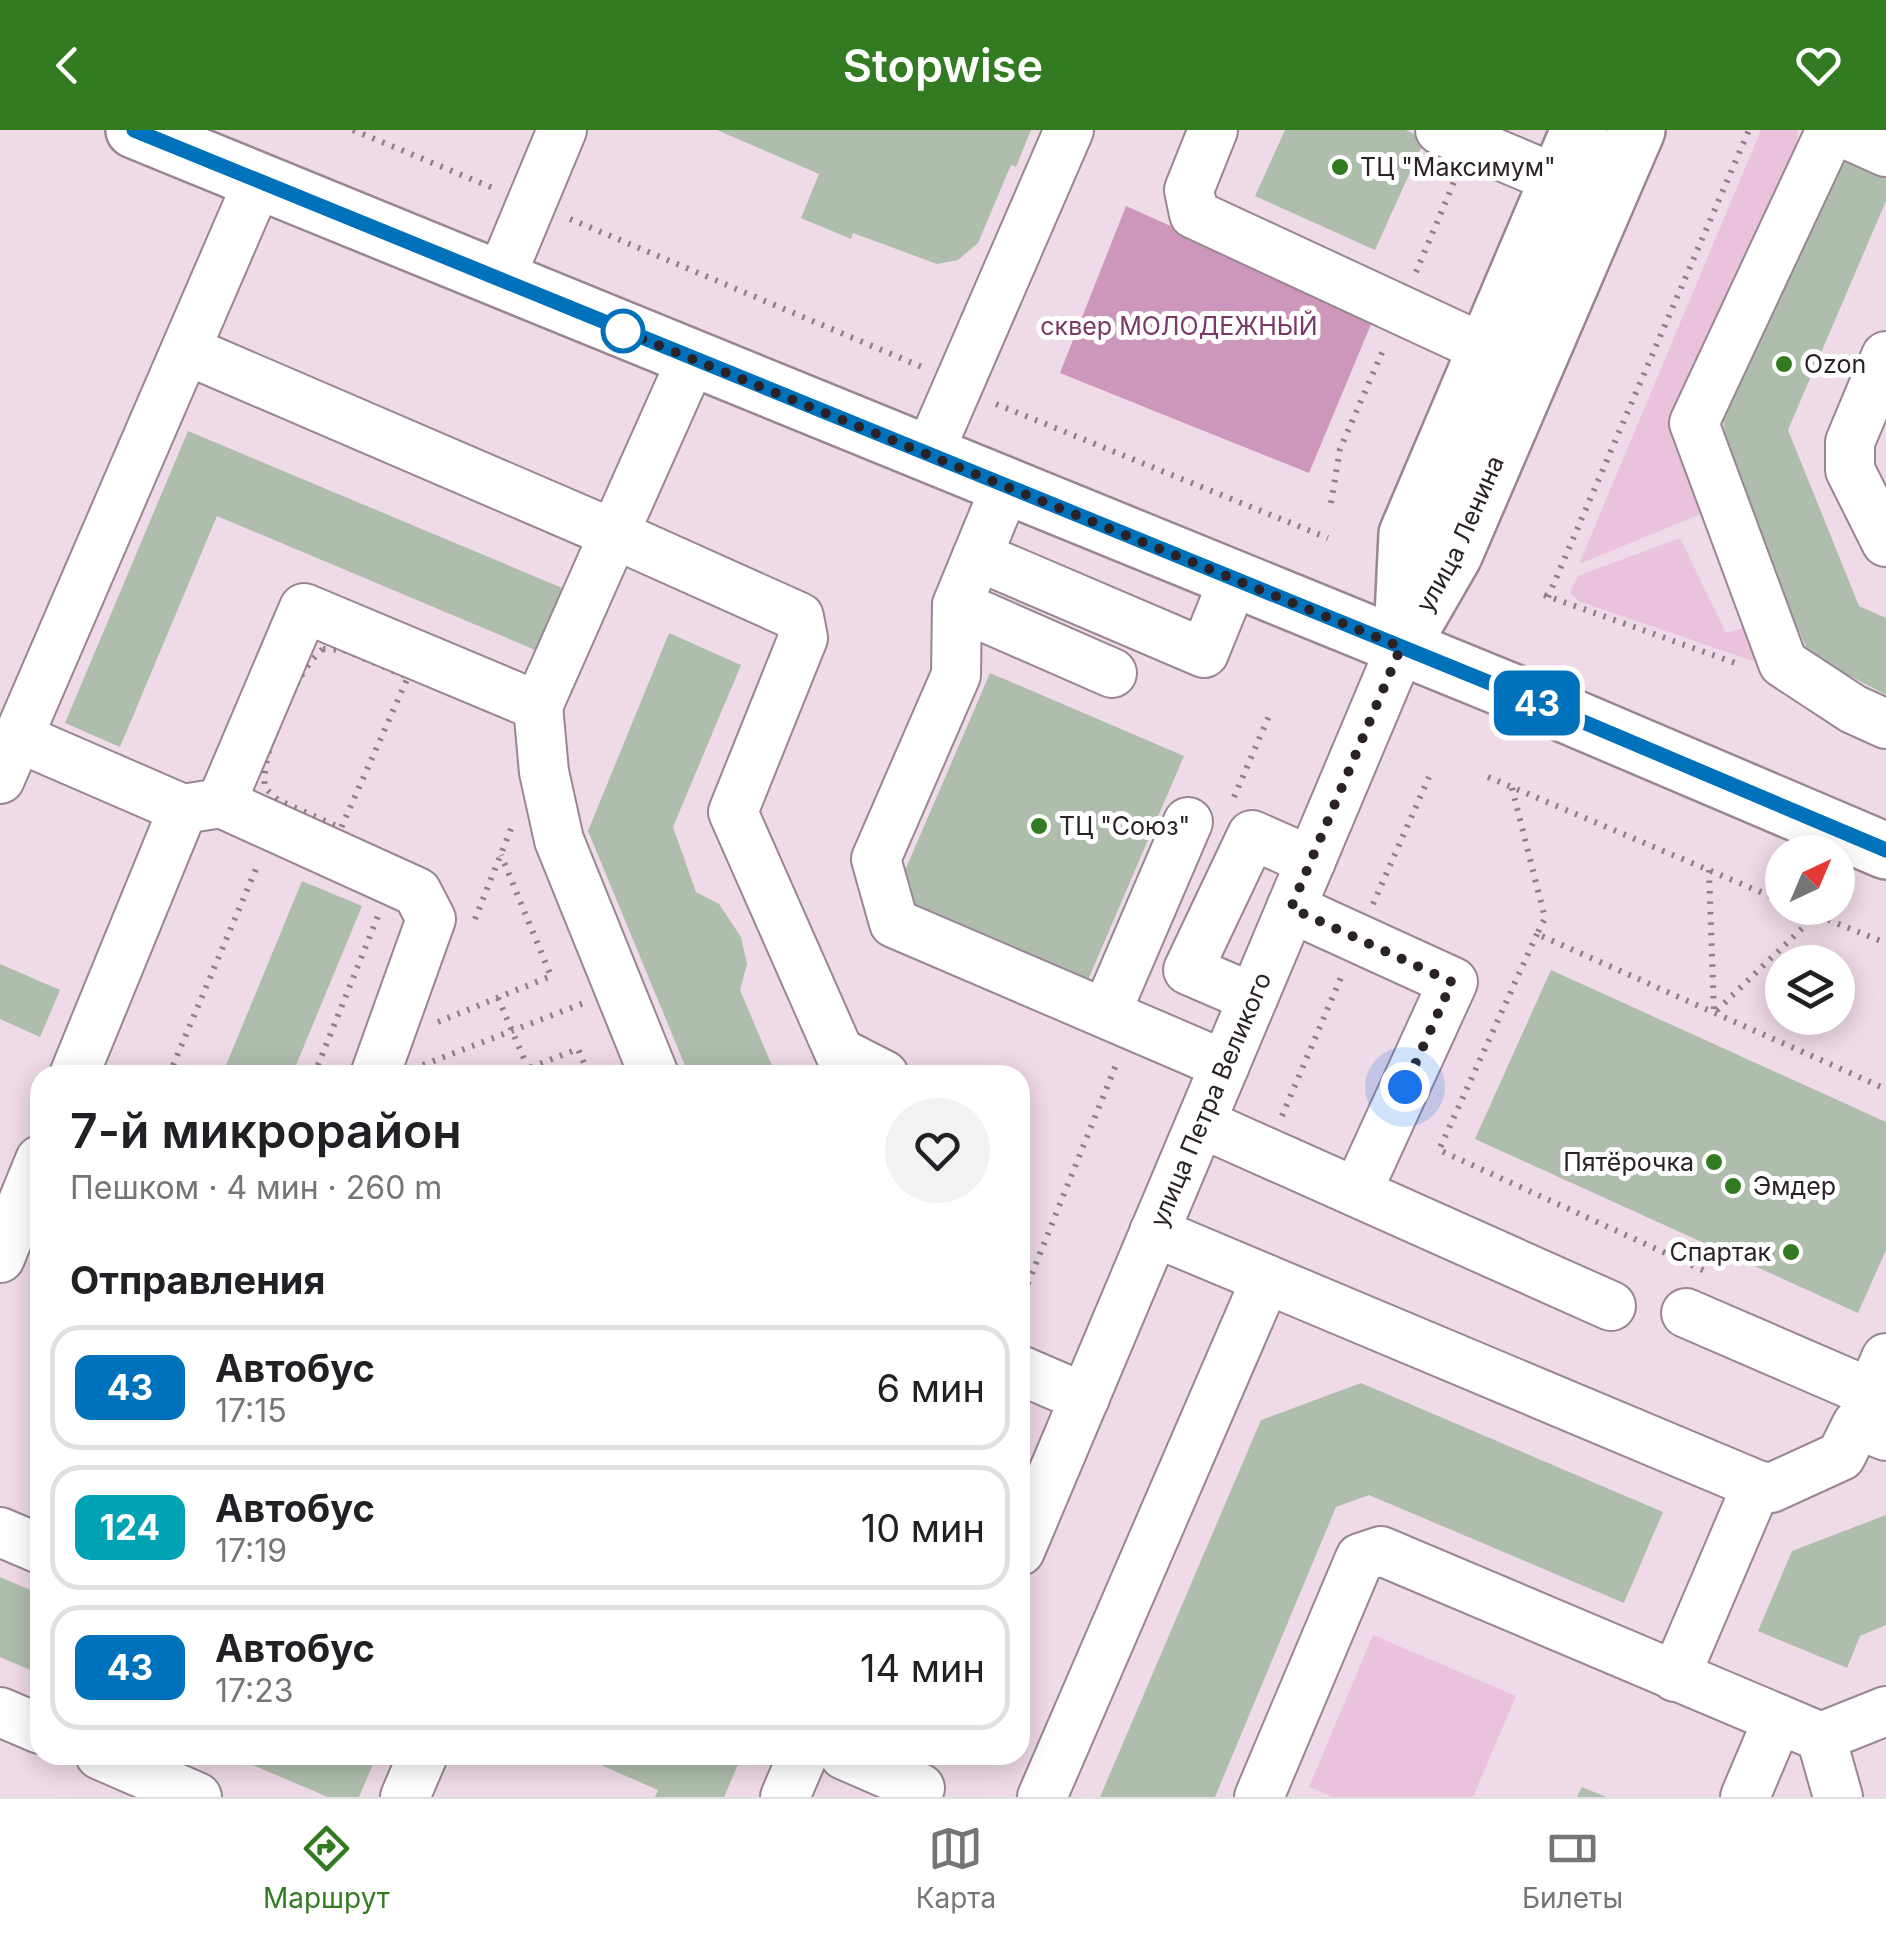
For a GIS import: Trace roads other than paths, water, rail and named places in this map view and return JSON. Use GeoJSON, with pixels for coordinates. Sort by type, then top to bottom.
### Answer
{"type":"FeatureCollection","features":[{"type":"Feature","properties":{"kind":"main road"},"geometry":{"type":"LineString","coordinates":[[134,130],[1401,647],[1886,850]]}},
{"type":"Feature","properties":{"kind":"main road","name":"улица Ленина"},"geometry":{"type":"LineString","coordinates":[[1401,647],[1407,534],[1578,130]]}},
{"type":"Feature","properties":{"kind":"main road","name":"улица Ленина"},"geometry":{"type":"LineString","coordinates":[[1401,647],[1454,555],[1637,130]]}},
{"type":"Feature","properties":{"kind":"street"},"geometry":{"type":"LineString","coordinates":[[499,281],[562,130]]}},
{"type":"Feature","properties":{"kind":"street"},"geometry":{"type":"LineString","coordinates":[[928,455],[1069,130]]}},
{"type":"Feature","properties":{"kind":"street"},"geometry":{"type":"LineString","coordinates":[[1212,130],[1189,190],[1194,214],[1485,350]]}},
{"type":"Feature","properties":{"kind":"street"},"geometry":{"type":"LineString","coordinates":[[1440,130],[1556,178]]}},
{"type":"Feature","properties":{"kind":"street"},"geometry":{"type":"LineString","coordinates":[[1886,152],[1834,130],[1694,423],[1782,663],[1853,710],[1886,724]]}},
{"type":"Feature","properties":{"kind":"street"},"geometry":{"type":"LineString","coordinates":[[258,182],[9,758],[202,806],[416,892],[431,919],[397,1065]]}},
{"type":"Feature","properties":{"kind":"street"},"geometry":{"type":"LineString","coordinates":[[186,350],[799,617],[803,638],[733,812],[839,1052],[864,1065]]}},
{"type":"Feature","properties":{"kind":"street"},"geometry":{"type":"LineString","coordinates":[[1886,356],[1850,442],[1850,470],[1886,542]]}},
{"type":"Feature","properties":{"kind":"street"},"geometry":{"type":"LineString","coordinates":[[650,1065],[559,840],[544,772],[538,706],[692,359]]}},
{"type":"Feature","properties":{"kind":"street"},"geometry":{"type":"LineString","coordinates":[[1006,486],[957,605],[956,675],[876,859],[894,923],[1225,1065]]}},
{"type":"Feature","properties":{"kind":"street"},"geometry":{"type":"LineString","coordinates":[[977,556],[1204,653],[1234,579]]}},
{"type":"Feature","properties":{"kind":"street"},"geometry":{"type":"LineString","coordinates":[[957,605],[1112,673]]}},
{"type":"Feature","properties":{"kind":"street"},"geometry":{"type":"LineString","coordinates":[[79,1065],[202,806],[304,608],[538,706]]}},
{"type":"Feature","properties":{"kind":"street","name":"улица Петра Великого"},"geometry":{"type":"LineString","coordinates":[[1030,1527],[1401,647]]}},
{"type":"Feature","properties":{"kind":"street"},"geometry":{"type":"LineString","coordinates":[[1106,1013],[1188,822]]}},
{"type":"Feature","properties":{"kind":"street"},"geometry":{"type":"LineString","coordinates":[[1253,998],[1188,970],[1252,835],[1311,860]]}},
{"type":"Feature","properties":{"kind":"street"},"geometry":{"type":"LineString","coordinates":[[1291,908],[1452,982],[1358,1192]]}},
{"type":"Feature","properties":{"kind":"street"},"geometry":{"type":"LineString","coordinates":[[1200,1123],[1611,1306]]}},
{"type":"Feature","properties":{"kind":"street"},"geometry":{"type":"LineString","coordinates":[[1,1254],[30,1184]]}},
{"type":"Feature","properties":{"kind":"street"},"geometry":{"type":"LineString","coordinates":[[1154,1232],[1758,1485],[1771,1488],[1840,1456],[1857,1424],[1886,1436]]}},
{"type":"Feature","properties":{"kind":"street"},"geometry":{"type":"LineString","coordinates":[[1042,1797],[1266,1279]]}},
{"type":"Feature","properties":{"kind":"street"},"geometry":{"type":"LineString","coordinates":[[1686,1313],[1871,1393],[1886,1358]]}},
{"type":"Feature","properties":{"kind":"street"},"geometry":{"type":"LineString","coordinates":[[1030,1374],[1085,1398]]}},
{"type":"Feature","properties":{"kind":"street"},"geometry":{"type":"LineString","coordinates":[[1675,1678],[1758,1485]]}},
{"type":"Feature","properties":{"kind":"street"},"geometry":{"type":"LineString","coordinates":[[0,1532],[30,1545]]}},
{"type":"Feature","properties":{"kind":"street"},"geometry":{"type":"LineString","coordinates":[[1259,1797],[1360,1558],[1381,1551],[1821,1737],[1838,1734],[1886,1710]]}},
{"type":"Feature","properties":{"kind":"street"},"geometry":{"type":"LineString","coordinates":[[0,1712],[30,1725]]}},
{"type":"Feature","properties":{"kind":"street"},"geometry":{"type":"LineString","coordinates":[[1745,1797],[1778,1719]]}},
{"type":"Feature","properties":{"kind":"street"},"geometry":{"type":"LineString","coordinates":[[1821,1737],[1838,1797]]}},
{"type":"Feature","properties":{"kind":"street"},"geometry":{"type":"LineString","coordinates":[[123,1765],[197,1797]]}},
{"type":"Feature","properties":{"kind":"street"},"geometry":{"type":"LineString","coordinates":[[404,1797],[418,1765]]}},
{"type":"Feature","properties":{"kind":"street"},"geometry":{"type":"LineString","coordinates":[[785,1797],[799,1765]]}},
{"type":"Feature","properties":{"kind":"street"},"geometry":{"type":"LineString","coordinates":[[876,1765],[923,1780]]}},
{"type":"Feature","properties":{"kind":"place","name":"ТЦ \"Максимум\""},"geometry":{"type":"Point","coordinates":[1340,167]}},
{"type":"Feature","properties":{"kind":"place","name":"Ozon"},"geometry":{"type":"Point","coordinates":[1784,364]}},
{"type":"Feature","properties":{"kind":"place","name":"ТЦ \"Союз\""},"geometry":{"type":"Point","coordinates":[1039,826]}},
{"type":"Feature","properties":{"kind":"place","name":"Пятёрочка"},"geometry":{"type":"Point","coordinates":[1714,1162]}},
{"type":"Feature","properties":{"kind":"place","name":"Эмдер"},"geometry":{"type":"Point","coordinates":[1733,1186]}},
{"type":"Feature","properties":{"kind":"place","name":"Спартак"},"geometry":{"type":"Point","coordinates":[1791,1252]}},
{"type":"Feature","properties":{"kind":"park label","name":"сквер МОЛОДЕЖНЫЙ"},"geometry":{"type":"Point","coordinates":[1179,326]}}]}
